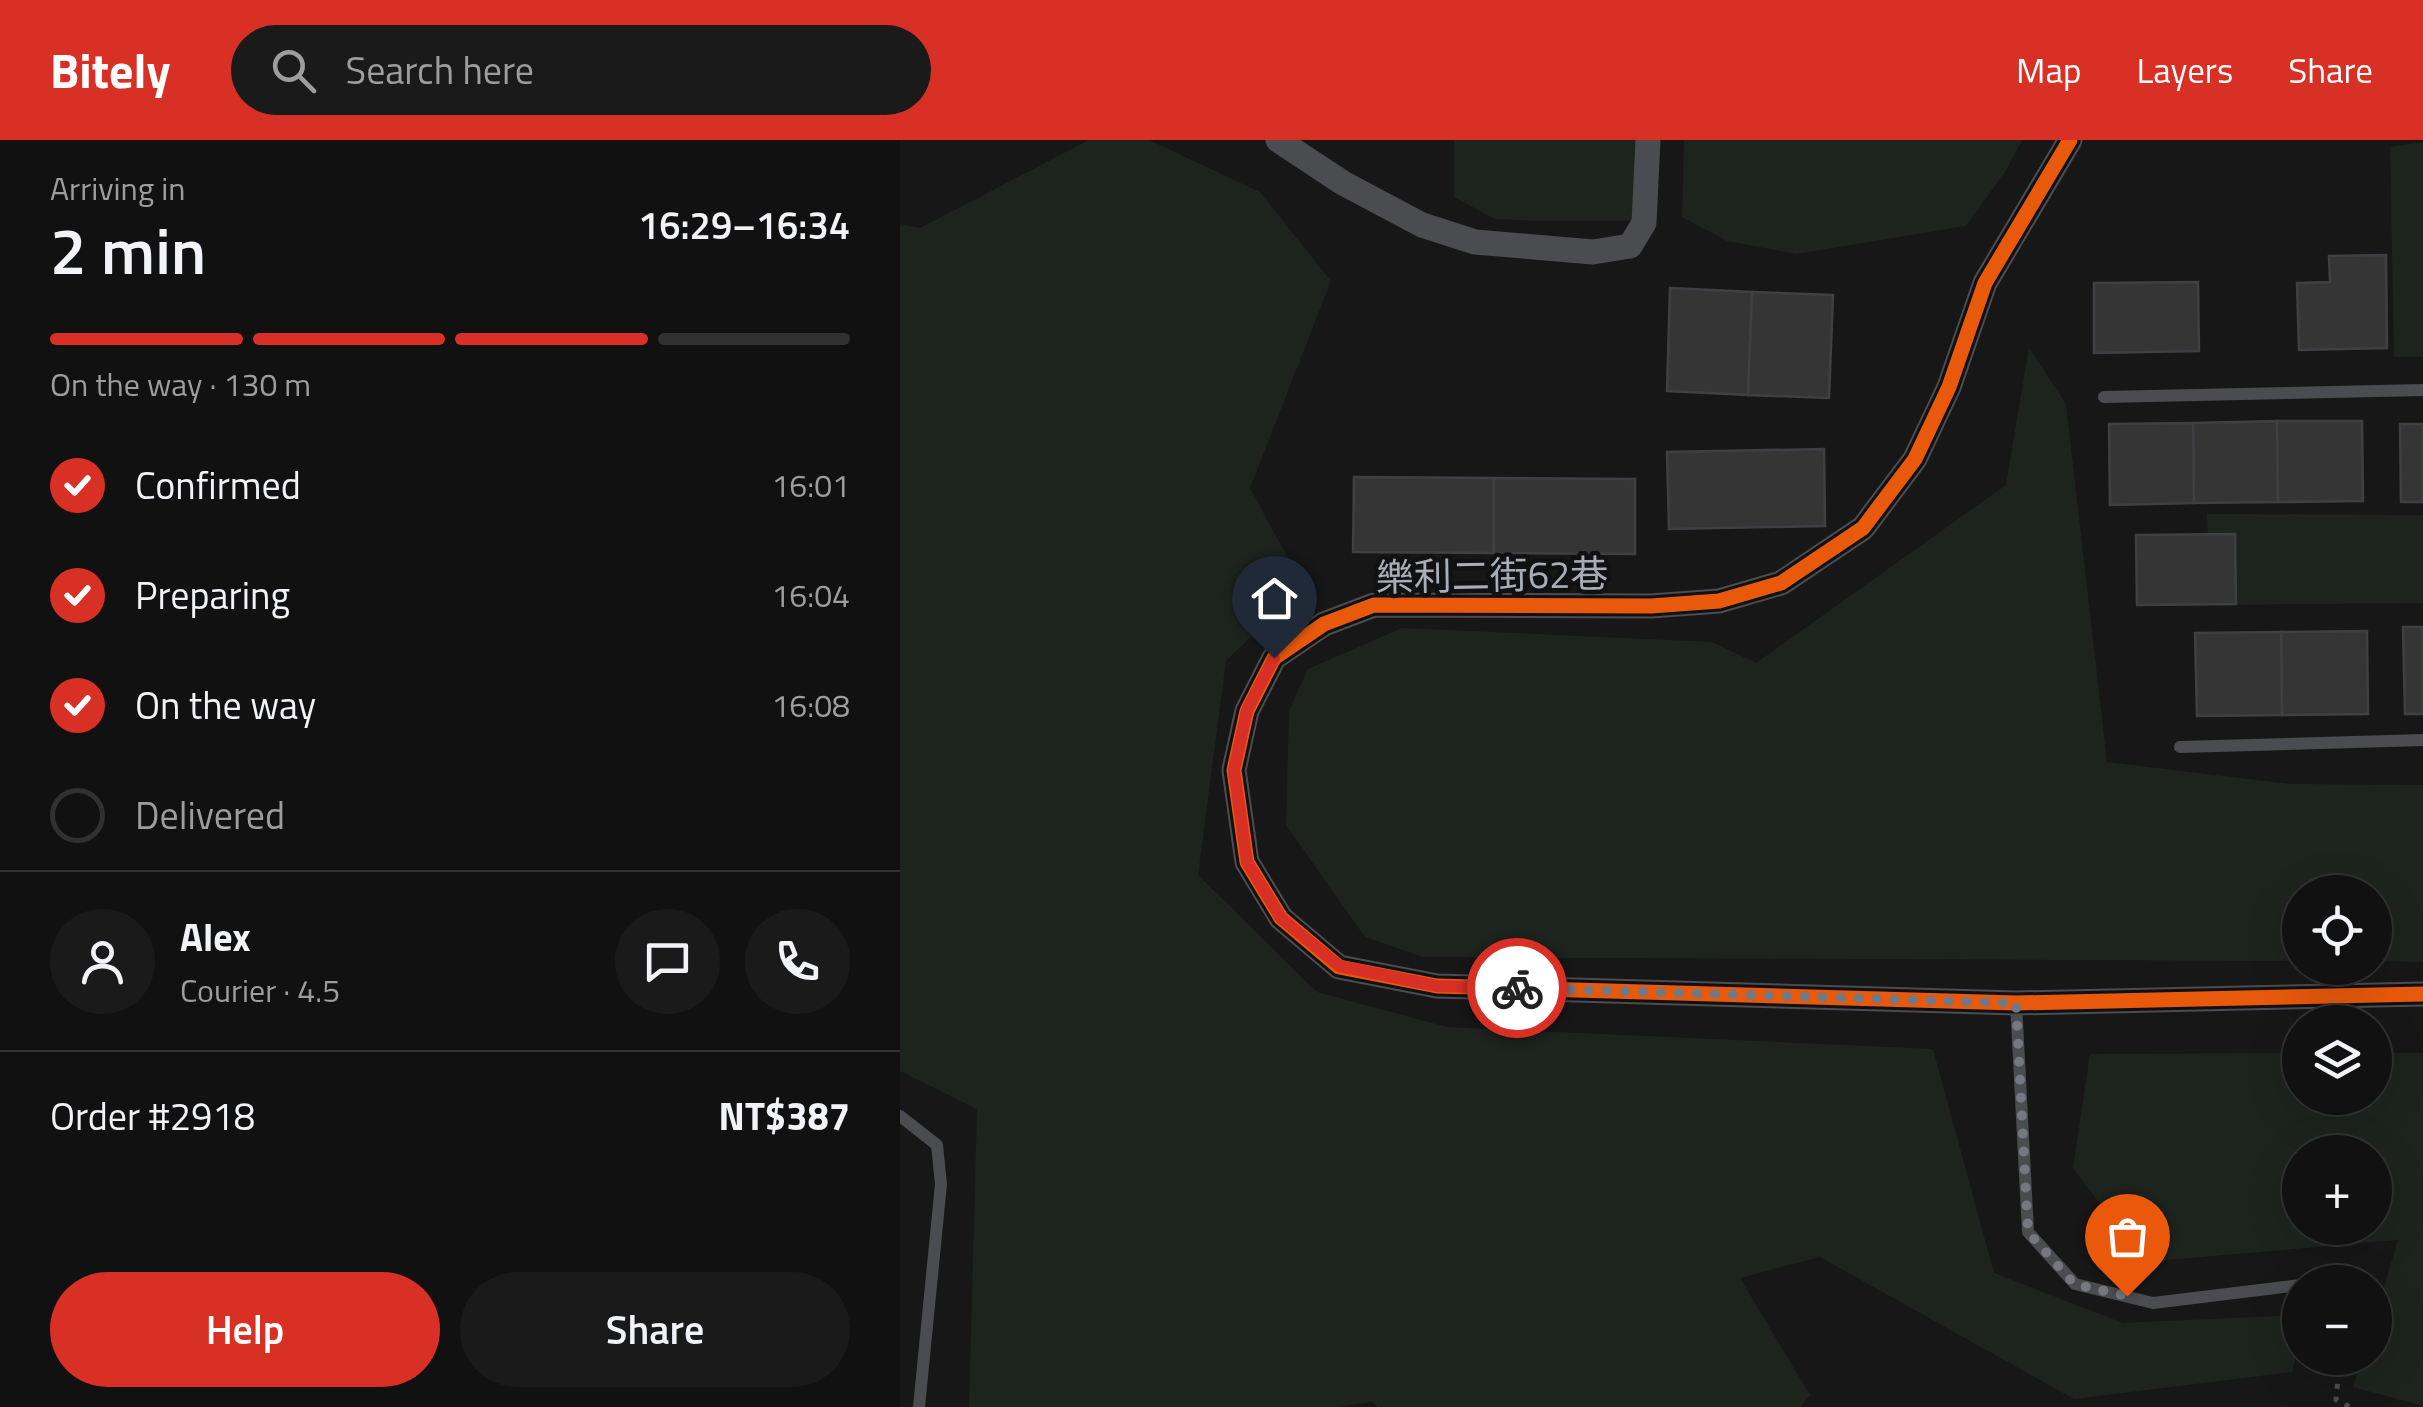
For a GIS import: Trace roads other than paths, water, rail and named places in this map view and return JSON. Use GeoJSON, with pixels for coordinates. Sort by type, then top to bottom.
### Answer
{"type":"FeatureCollection","features":[{"type":"Feature","properties":{"kind":"street"},"geometry":{"type":"LineString","coordinates":[[1278,140],[1343,182],[1422,225],[1475,242],[1592,252],[1630,246],[1644,224],[1648,140]]}},
{"type":"Feature","properties":{"kind":"street","name":"樂利二街62巷"},"geometry":{"type":"LineString","coordinates":[[2070,140],[1985,283],[1949,388],[1915,459],[1863,528],[1781,584],[1719,601],[1651,606],[1374,604],[1324,624],[1274,658],[1247,710],[1234,770],[1247,862],[1281,918],[1339,966],[1437,986],[2016,1003],[2423,994]]}},
{"type":"Feature","properties":{"kind":"lane"},"geometry":{"type":"LineString","coordinates":[[2104,397],[2423,390]]}},
{"type":"Feature","properties":{"kind":"lane"},"geometry":{"type":"LineString","coordinates":[[2180,748],[2423,740]]}},
{"type":"Feature","properties":{"kind":"lane"},"geometry":{"type":"LineString","coordinates":[[2016,1003],[2028,1232],[2074,1284],[2154,1302],[2282,1288]]}},
{"type":"Feature","properties":{"kind":"lane"},"geometry":{"type":"LineString","coordinates":[[900,1116],[937,1145],[941,1184],[919,1407]]}}]}
